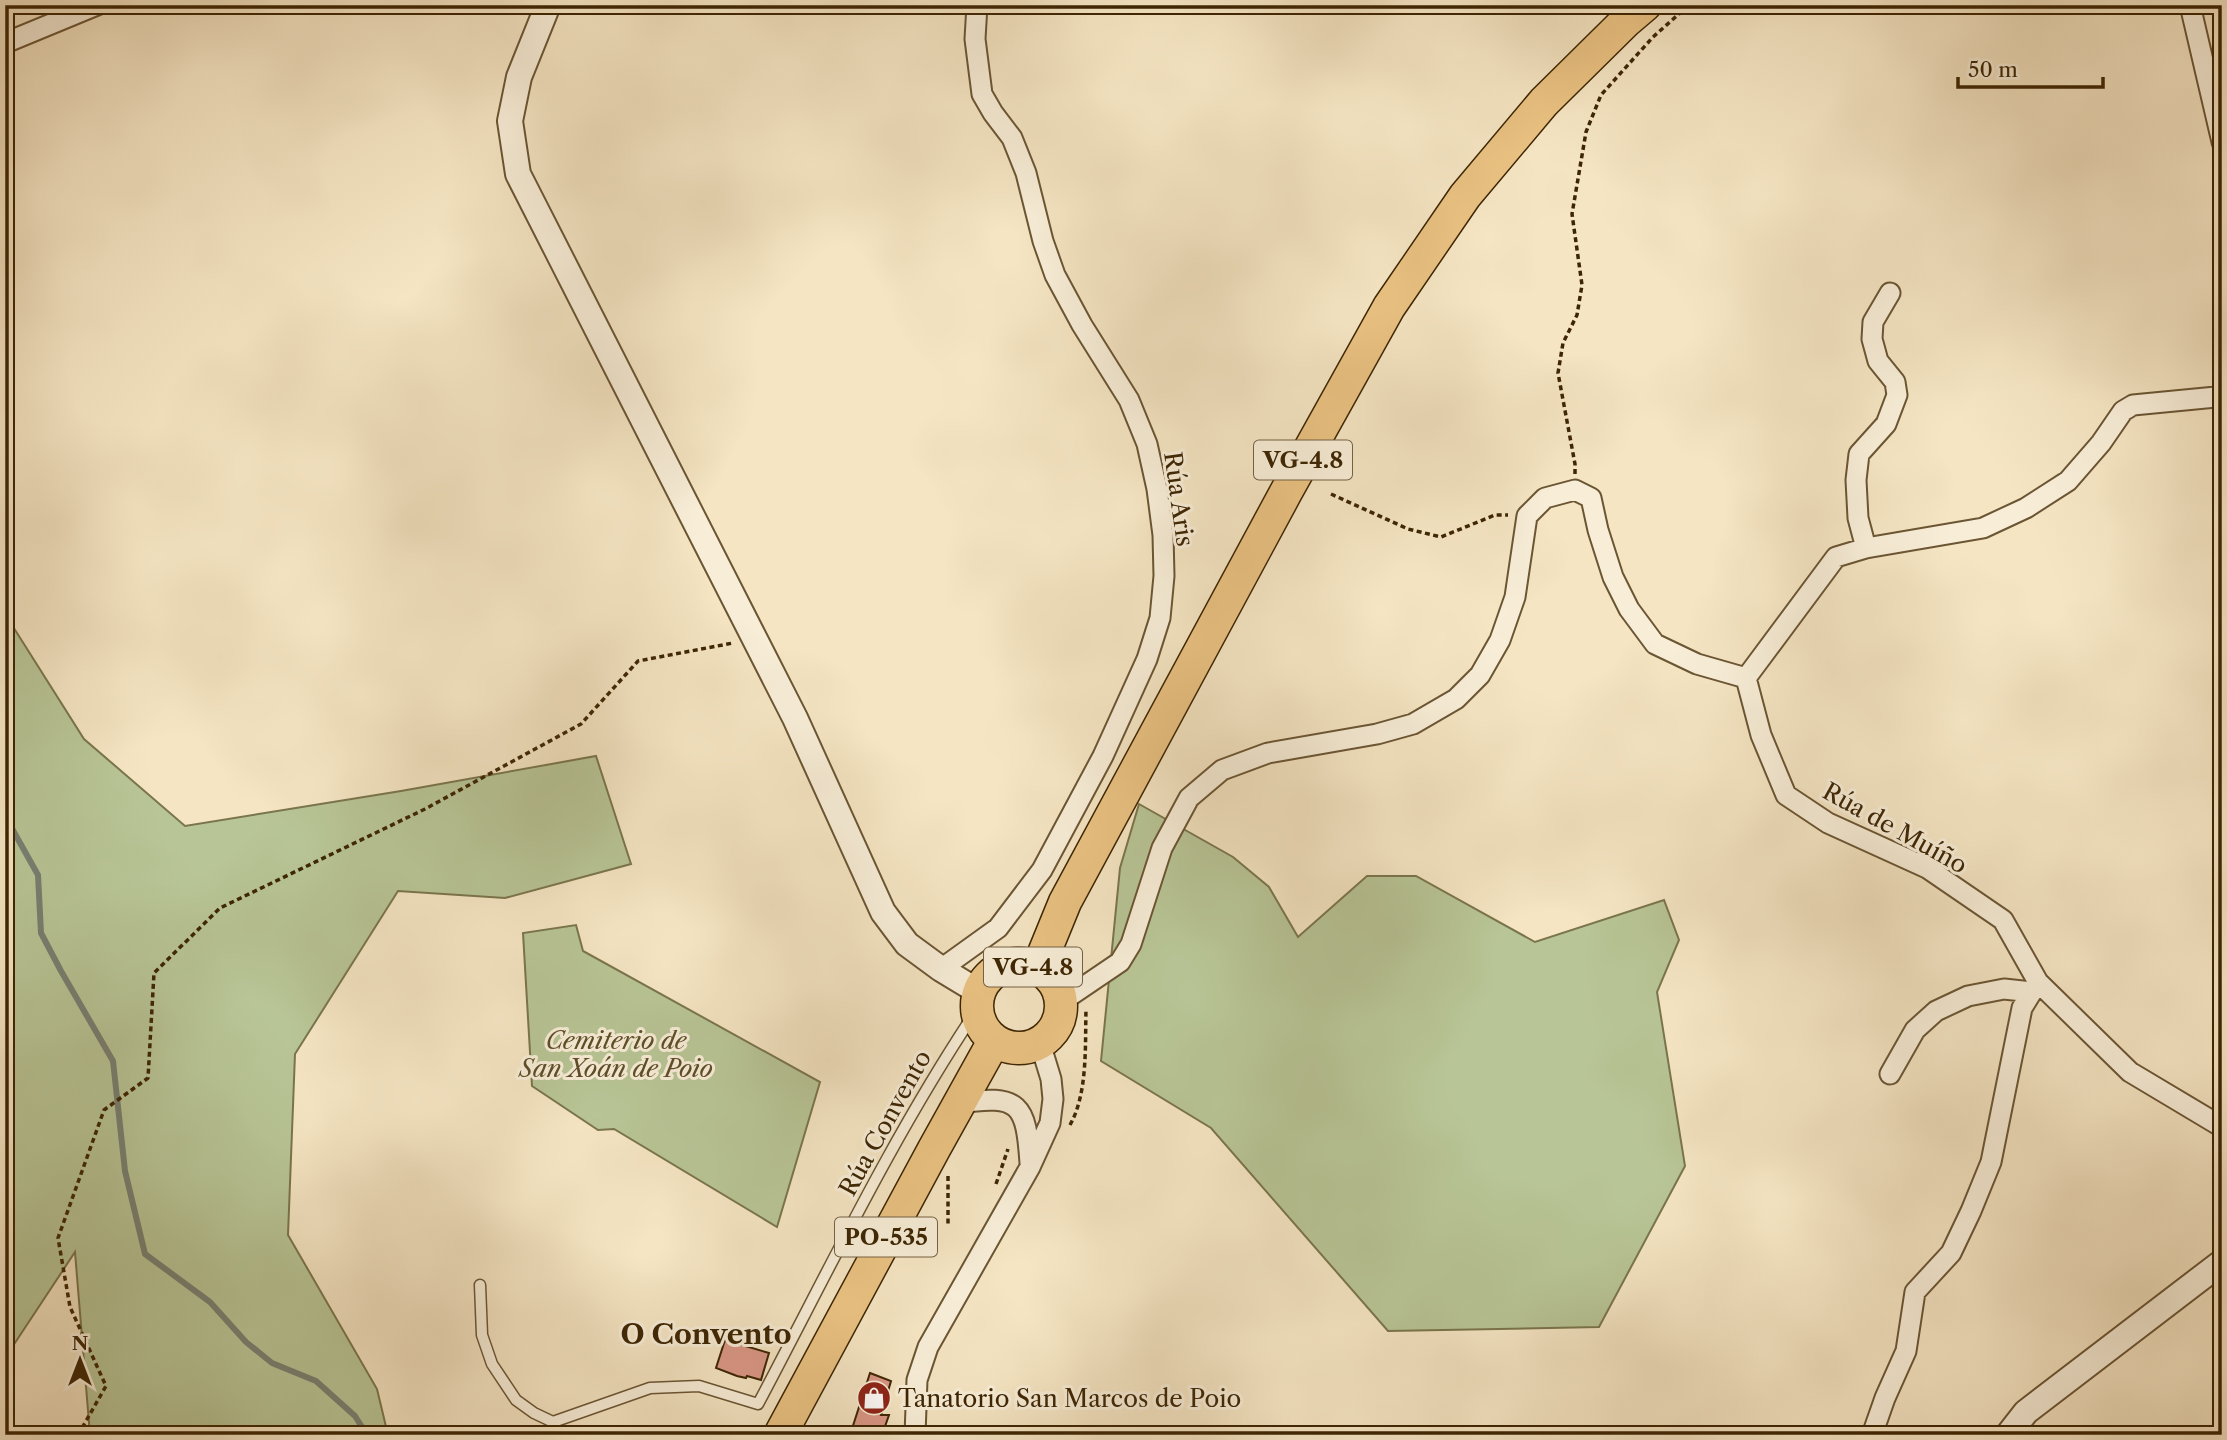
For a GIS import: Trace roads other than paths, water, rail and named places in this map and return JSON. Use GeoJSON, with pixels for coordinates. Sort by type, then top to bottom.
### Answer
{"type":"FeatureCollection","features":[{"type":"Feature","properties":{"kind":"highway","name":"VG-4.8"},"geometry":{"type":"LineString","coordinates":[[1038,968],[1065,902],[1389,307],[1465,196],[1544,102],[1645,5]]}},
{"type":"Feature","properties":{"kind":"highway","name":"VG-4.8"},"geometry":{"type":"LineString","coordinates":[[994,1041],[979,1023],[978,1001],[986,979],[997,970],[1024,964],[1038,968],[1049,976],[1058,988],[1061,1002],[1057,1026],[1050,1036],[1040,1043]]}},
{"type":"Feature","properties":{"kind":"highway"},"geometry":{"type":"LineString","coordinates":[[994,1041],[1017,1049],[1040,1043]]}},
{"type":"Feature","properties":{"kind":"highway","name":"PO-535"},"geometry":{"type":"LineString","coordinates":[[780,1435],[994,1041]]}},
{"type":"Feature","properties":{"kind":"street"},"geometry":{"type":"LineString","coordinates":[[5,43],[97,5]]}},
{"type":"Feature","properties":{"kind":"street"},"geometry":{"type":"LineString","coordinates":[[548,5],[519,77],[510,121],[519,174],[795,718],[883,912],[907,944],[978,1001]]}},
{"type":"Feature","properties":{"kind":"street","name":"Rúa Aris"},"geometry":{"type":"LineString","coordinates":[[941,969],[998,928],[1042,870],[1102,756],[1147,659],[1160,618],[1164,576],[1163,535],[1147,444],[1129,400],[1082,325],[1055,275],[1043,241],[1026,173],[1012,138],[982,94],[975,39],[977,5]]}},
{"type":"Feature","properties":{"kind":"street"},"geometry":{"type":"LineString","coordinates":[[2190,5],[2222,142]]}},
{"type":"Feature","properties":{"kind":"street"},"geometry":{"type":"LineString","coordinates":[[1866,548],[1858,518],[1856,480],[1859,454],[1886,424],[1897,395],[1895,382],[1878,360],[1872,339],[1873,322],[1890,293]]}},
{"type":"Feature","properties":{"kind":"street"},"geometry":{"type":"LineString","coordinates":[[1061,1002],[1120,962],[1131,944],[1162,848],[1189,798],[1223,770],[1268,753],[1377,734],[1413,724],[1457,699],[1480,676],[1500,640],[1516,597],[1527,516],[1545,498],[1575,490],[1591,498],[1598,530],[1614,577],[1629,609],[1655,643],[1697,664],[1746,678],[1836,557],[1866,548],[1983,528],[2026,508],[2068,481],[2101,443],[2123,411],[2133,405],[2216,397],[2222,393]]}},
{"type":"Feature","properties":{"kind":"street","name":"Rúa de Muíño"},"geometry":{"type":"LineString","coordinates":[[1746,678],[1761,734],[1786,794],[1828,823],[1927,868],[2003,920],[2035,987],[2130,1072],[2222,1127]]}},
{"type":"Feature","properties":{"kind":"street"},"geometry":{"type":"LineString","coordinates":[[1889,1074],[1915,1030],[1936,1011],[1968,996],[2004,989],[2035,987]]}},
{"type":"Feature","properties":{"kind":"street"},"geometry":{"type":"LineString","coordinates":[[1872,1435],[1906,1351],[1915,1293],[1951,1253],[1991,1162],[2022,1007],[2035,987]]}},
{"type":"Feature","properties":{"kind":"street"},"geometry":{"type":"LineString","coordinates":[[915,1435],[917,1380],[928,1347],[1030,1167],[1050,1123],[1053,1099],[1051,1079],[1040,1043]]}},
{"type":"Feature","properties":{"kind":"street"},"geometry":{"type":"LineString","coordinates":[[959,1103],[989,1098],[1004,1101],[1017,1108],[1025,1120],[1030,1167]]}},
{"type":"Feature","properties":{"kind":"street"},"geometry":{"type":"LineString","coordinates":[[2008,1435],[2026,1412],[2222,1262]]}},
{"type":"Feature","properties":{"kind":"lane","name":"Rúa Convento"},"geometry":{"type":"LineString","coordinates":[[480,1285],[482,1335],[492,1364],[516,1400],[553,1422],[650,1388],[699,1386],[758,1404],[901,1135],[978,1001]]}},
{"type":"Feature","properties":{"kind":"waterway"},"geometry":{"type":"LineString","coordinates":[[5,816],[38,875],[41,933],[113,1061],[125,1171],[145,1254],[210,1302],[246,1342],[272,1363],[316,1381],[355,1416],[367,1435]]}},
{"type":"Feature","properties":{"kind":"place","name":"Tanatorio San Marcos de Poio"},"geometry":{"type":"Point","coordinates":[874,1398]}},
{"type":"Feature","properties":{"kind":"district","name":"O Convento"},"geometry":{"type":"Point","coordinates":[706,1334]}},
{"type":"Feature","properties":{"kind":"park label","name":"Cemiterio de San Xoán de Poio"},"geometry":{"type":"Point","coordinates":[616,1054]}}]}
